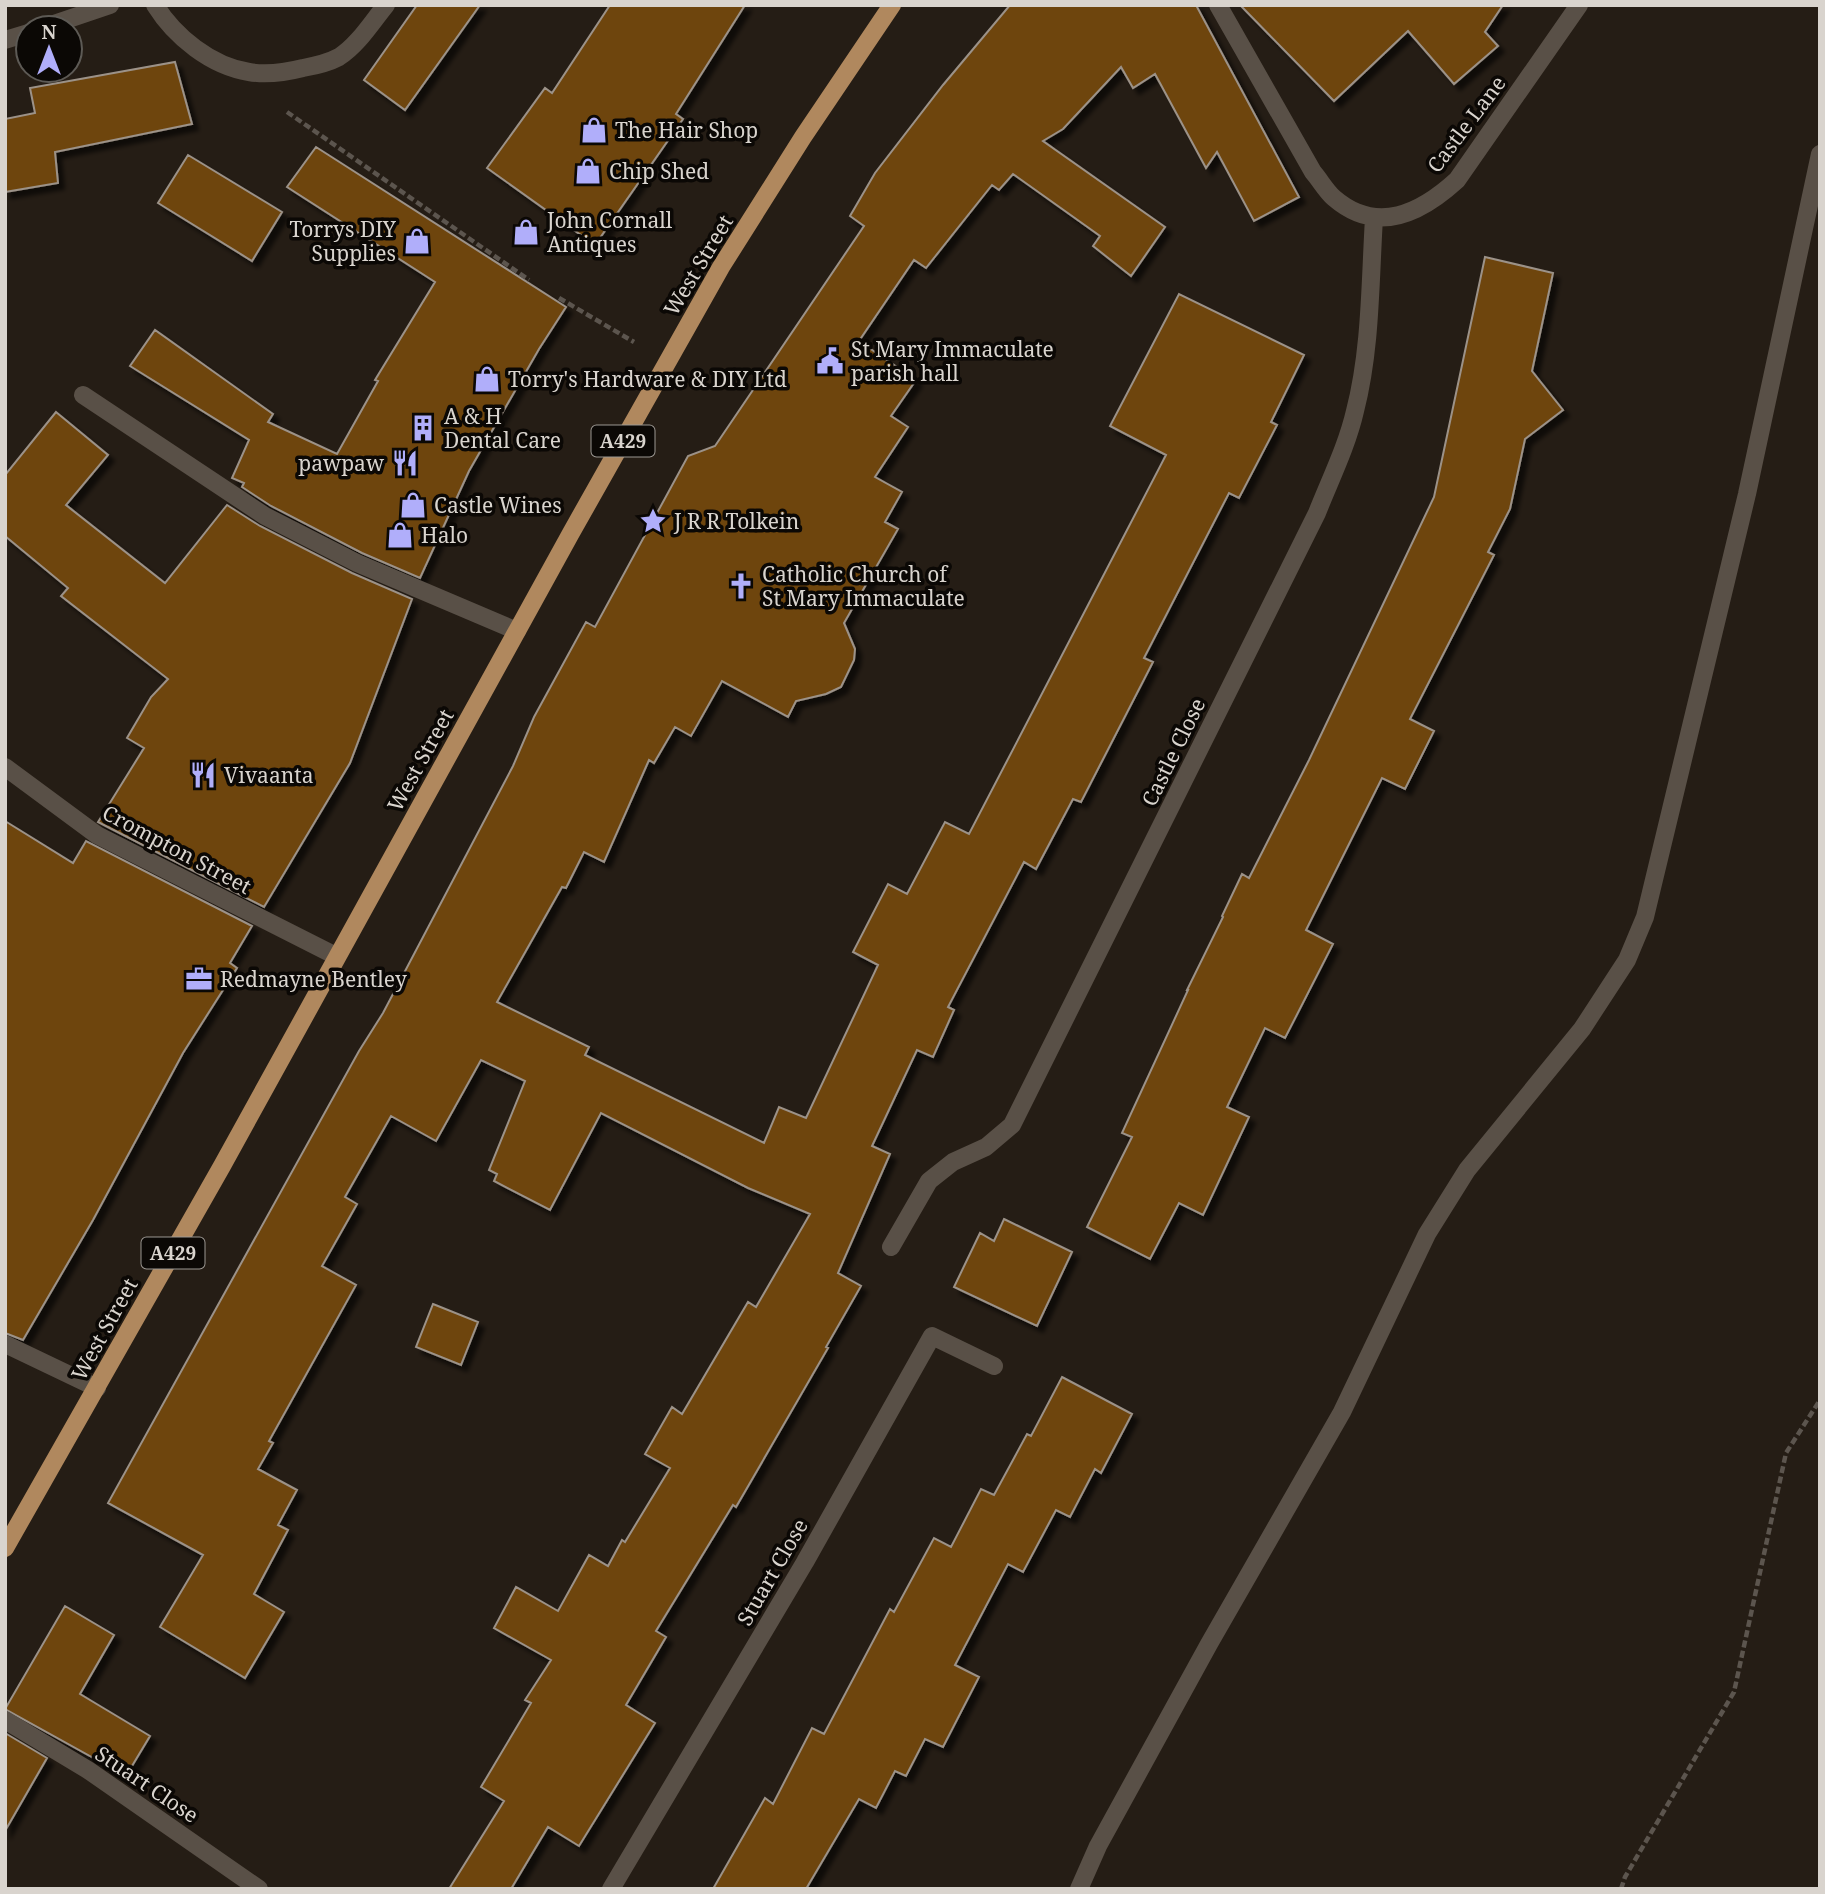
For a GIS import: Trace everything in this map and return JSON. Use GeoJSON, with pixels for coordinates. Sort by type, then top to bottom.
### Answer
{"type":"FeatureCollection","features":[{"type":"Feature","properties":{"kind":"main road","name":"West Street"},"geometry":{"type":"LineString","coordinates":[[5,1548],[97,1388],[720,267],[803,136],[892,5]]}},
{"type":"Feature","properties":{"kind":"street"},"geometry":{"type":"LineString","coordinates":[[83,14],[110,5]]}},
{"type":"Feature","properties":{"kind":"street"},"geometry":{"type":"LineString","coordinates":[[155,5],[174,30],[190,44],[226,66],[251,73],[316,65],[338,57],[353,45],[386,5]]}},
{"type":"Feature","properties":{"kind":"street"},"geometry":{"type":"LineString","coordinates":[[1218,5],[1313,172],[1332,197],[1351,210],[1374,218]]}},
{"type":"Feature","properties":{"kind":"street","name":"Castle Lane"},"geometry":{"type":"LineString","coordinates":[[1374,218],[1394,217],[1419,208],[1438,197],[1457,180],[1579,5]]}},
{"type":"Feature","properties":{"kind":"street"},"geometry":{"type":"LineString","coordinates":[[1079,1889],[1098,1846],[1209,1644],[1342,1412],[1427,1234],[1467,1170],[1582,1029],[1627,960],[1646,917],[1747,494],[1820,154]]}},
{"type":"Feature","properties":{"kind":"street","name":"Castle Close"},"geometry":{"type":"LineString","coordinates":[[891,1247],[929,1181],[953,1162],[986,1147],[1012,1125],[1317,513],[1355,414],[1360,390],[1367,334],[1374,218]]}},
{"type":"Feature","properties":{"kind":"street"},"geometry":{"type":"LineString","coordinates":[[83,395],[265,516],[357,563],[517,631]]}},
{"type":"Feature","properties":{"kind":"street","name":"Crompton Street"},"geometry":{"type":"LineString","coordinates":[[5,766],[97,835],[336,956]]}},
{"type":"Feature","properties":{"kind":"street","name":"Stuart Close"},"geometry":{"type":"LineString","coordinates":[[611,1889],[805,1562],[932,1336],[994,1366]]}},
{"type":"Feature","properties":{"kind":"street"},"geometry":{"type":"LineString","coordinates":[[5,1344],[97,1388]]}},
{"type":"Feature","properties":{"kind":"street","name":"Stuart Close"},"geometry":{"type":"LineString","coordinates":[[5,1720],[88,1770],[260,1889]]}},
{"type":"Feature","properties":{"kind":"path"},"geometry":{"type":"LineString","coordinates":[[274,72],[269,101],[529,280]]}},
{"type":"Feature","properties":{"kind":"path"},"geometry":{"type":"LineString","coordinates":[[559,298],[668,362]]}},
{"type":"Feature","properties":{"kind":"path"},"geometry":{"type":"LineString","coordinates":[[1621,1889],[1625,1877],[1734,1692],[1786,1453],[1820,1400]]}},
{"type":"Feature","properties":{"kind":"building"},"geometry":{"type":"Polygon","coordinates":[[[417,5],[480,5],[405,110],[364,80],[417,5]]]}},
{"type":"Feature","properties":{"kind":"building"},"geometry":{"type":"Polygon","coordinates":[[[610,5],[745,5],[676,114],[683,119],[595,245],[487,168],[545,88],[552,93],[610,5]]]}},
{"type":"Feature","properties":{"kind":"building"},"geometry":{"type":"Polygon","coordinates":[[[1010,5],[1196,5],[1299,197],[1254,221],[1217,152],[1206,168],[1155,74],[1133,88],[1121,67],[1063,129],[1043,141],[1165,227],[1131,276],[1093,246],[1100,236],[1013,174],[999,190],[992,185],[926,268],[914,260],[859,341],[916,380],[891,416],[908,427],[875,477],[902,492],[885,522],[898,529],[844,623],[855,649],[854,660],[841,687],[826,694],[796,701],[788,717],[722,681],[691,736],[675,727],[654,763],[649,760],[604,862],[584,852],[566,888],[562,887],[497,1002],[589,1047],[585,1055],[764,1143],[779,1107],[806,1118],[878,965],[853,952],[888,884],[907,894],[945,822],[969,834],[1166,455],[1110,426],[1179,294],[1304,355],[1271,422],[1277,425],[1239,498],[1229,493],[1144,658],[1153,662],[1081,802],[1073,799],[1036,869],[1024,862],[948,1007],[954,1010],[933,1057],[917,1050],[872,1146],[890,1154],[838,1273],[861,1286],[736,1507],[733,1505],[656,1631],[666,1637],[626,1705],[655,1723],[579,1846],[548,1827],[511,1889],[449,1889],[504,1801],[481,1787],[531,1703],[525,1700],[551,1660],[494,1628],[516,1587],[558,1611],[589,1555],[608,1566],[670,1468],[645,1454],[672,1407],[682,1414],[748,1302],[756,1307],[810,1214],[748,1188],[601,1113],[550,1210],[494,1181],[497,1174],[489,1170],[525,1081],[481,1060],[436,1141],[391,1116],[345,1197],[357,1204],[322,1266],[356,1285],[269,1441],[273,1443],[258,1469],[297,1490],[278,1525],[288,1530],[254,1594],[284,1612],[245,1678],[160,1627],[203,1555],[108,1503],[359,1051],[383,1013],[513,766],[534,717],[586,622],[595,627],[688,456],[715,446],[864,226],[850,216],[875,173],[943,85],[1010,5]]]}},
{"type":"Feature","properties":{"kind":"building"},"geometry":{"type":"Polygon","coordinates":[[[1240,5],[1503,5],[1485,32],[1498,46],[1454,84],[1408,31],[1334,101],[1240,5]]]}},
{"type":"Feature","properties":{"kind":"building"},"geometry":{"type":"Polygon","coordinates":[[[175,62],[192,124],[55,152],[58,183],[5,192],[5,119],[35,113],[30,88],[52,84],[84,84],[84,78],[175,62]]]}},
{"type":"Feature","properties":{"kind":"building"},"geometry":{"type":"Polygon","coordinates":[[[316,147],[566,307],[469,471],[420,578],[362,553],[271,506],[242,487],[244,483],[232,478],[249,440],[130,366],[155,330],[273,414],[268,422],[337,454],[378,381],[375,380],[435,282],[287,187],[316,147]]]}},
{"type":"Feature","properties":{"kind":"building"},"geometry":{"type":"Polygon","coordinates":[[[188,155],[282,212],[252,261],[158,203],[188,155]]]}},
{"type":"Feature","properties":{"kind":"building"},"geometry":{"type":"Polygon","coordinates":[[[1485,257],[1553,273],[1532,371],[1563,410],[1525,439],[1510,509],[1488,552],[1494,555],[1410,719],[1434,731],[1405,789],[1382,778],[1306,930],[1333,944],[1285,1038],[1265,1028],[1227,1107],[1249,1117],[1203,1215],[1179,1203],[1150,1259],[1087,1227],[1132,1137],[1122,1133],[1222,916],[1242,874],[1249,878],[1309,760],[1434,497],[1485,257]]]}},
{"type":"Feature","properties":{"kind":"building"},"geometry":{"type":"Polygon","coordinates":[[[56,412],[108,455],[66,505],[165,583],[227,505],[260,526],[352,573],[412,599],[350,763],[264,907],[98,822],[144,748],[127,738],[151,697],[168,679],[61,596],[68,588],[5,536],[5,475],[56,412]]]}},
{"type":"Feature","properties":{"kind":"building"},"geometry":{"type":"Polygon","coordinates":[[[5,821],[73,863],[86,841],[252,926],[230,963],[237,968],[183,1053],[93,1220],[23,1340],[5,1333],[5,821]]]}},
{"type":"Feature","properties":{"kind":"building"},"geometry":{"type":"Polygon","coordinates":[[[1004,1219],[1072,1252],[1037,1326],[954,1287],[980,1233],[994,1241],[1004,1219]]]}},
{"type":"Feature","properties":{"kind":"building"},"geometry":{"type":"Polygon","coordinates":[[[433,1304],[478,1322],[461,1365],[416,1347],[433,1304]]]}},
{"type":"Feature","properties":{"kind":"building"},"geometry":{"type":"Polygon","coordinates":[[[1062,1377],[1132,1414],[1101,1473],[1095,1469],[1070,1517],[1056,1510],[1023,1572],[1008,1564],[955,1665],[979,1677],[943,1747],[925,1739],[906,1776],[895,1771],[876,1808],[859,1799],[806,1889],[713,1889],[765,1798],[773,1804],[812,1728],[824,1734],[890,1609],[894,1612],[934,1538],[951,1547],[981,1489],[994,1495],[1027,1434],[1031,1436],[1062,1377]]]}},
{"type":"Feature","properties":{"kind":"building"},"geometry":{"type":"Polygon","coordinates":[[[65,1606],[114,1635],[80,1694],[150,1736],[126,1776],[5,1709],[65,1606]]]}},
{"type":"Feature","properties":{"kind":"building"},"geometry":{"type":"Polygon","coordinates":[[[5,1733],[47,1758],[5,1831],[5,1733]]]}},
{"type":"Feature","properties":{"kind":"place","name":"The Hair Shop"},"geometry":{"type":"Point","coordinates":[594,130]}},
{"type":"Feature","properties":{"kind":"place","name":"Chip Shed"},"geometry":{"type":"Point","coordinates":[588,171]}},
{"type":"Feature","properties":{"kind":"place","name":"John Cornall Antiques"},"geometry":{"type":"Point","coordinates":[526,232]}},
{"type":"Feature","properties":{"kind":"place","name":"Torrys DIY Supplies"},"geometry":{"type":"Point","coordinates":[417,241]}},
{"type":"Feature","properties":{"kind":"place","name":"St Mary Immaculate parish hall"},"geometry":{"type":"Point","coordinates":[830,361]}},
{"type":"Feature","properties":{"kind":"place","name":"Torry's Hardware & DIY Ltd"},"geometry":{"type":"Point","coordinates":[487,379]}},
{"type":"Feature","properties":{"kind":"place","name":"A & H Dental Care"},"geometry":{"type":"Point","coordinates":[423,428]}},
{"type":"Feature","properties":{"kind":"place","name":"pawpaw"},"geometry":{"type":"Point","coordinates":[405,463]}},
{"type":"Feature","properties":{"kind":"place","name":"Castle Wines"},"geometry":{"type":"Point","coordinates":[413,505]}},
{"type":"Feature","properties":{"kind":"place","name":"J R R Tolkein"},"geometry":{"type":"Point","coordinates":[653,521]}},
{"type":"Feature","properties":{"kind":"place","name":"Halo"},"geometry":{"type":"Point","coordinates":[400,535]}},
{"type":"Feature","properties":{"kind":"place","name":"Catholic Church of St Mary Immaculate"},"geometry":{"type":"Point","coordinates":[741,586]}},
{"type":"Feature","properties":{"kind":"place","name":"Vivaanta"},"geometry":{"type":"Point","coordinates":[203,775]}},
{"type":"Feature","properties":{"kind":"place","name":"Redmayne Bentley"},"geometry":{"type":"Point","coordinates":[199,979]}}]}
